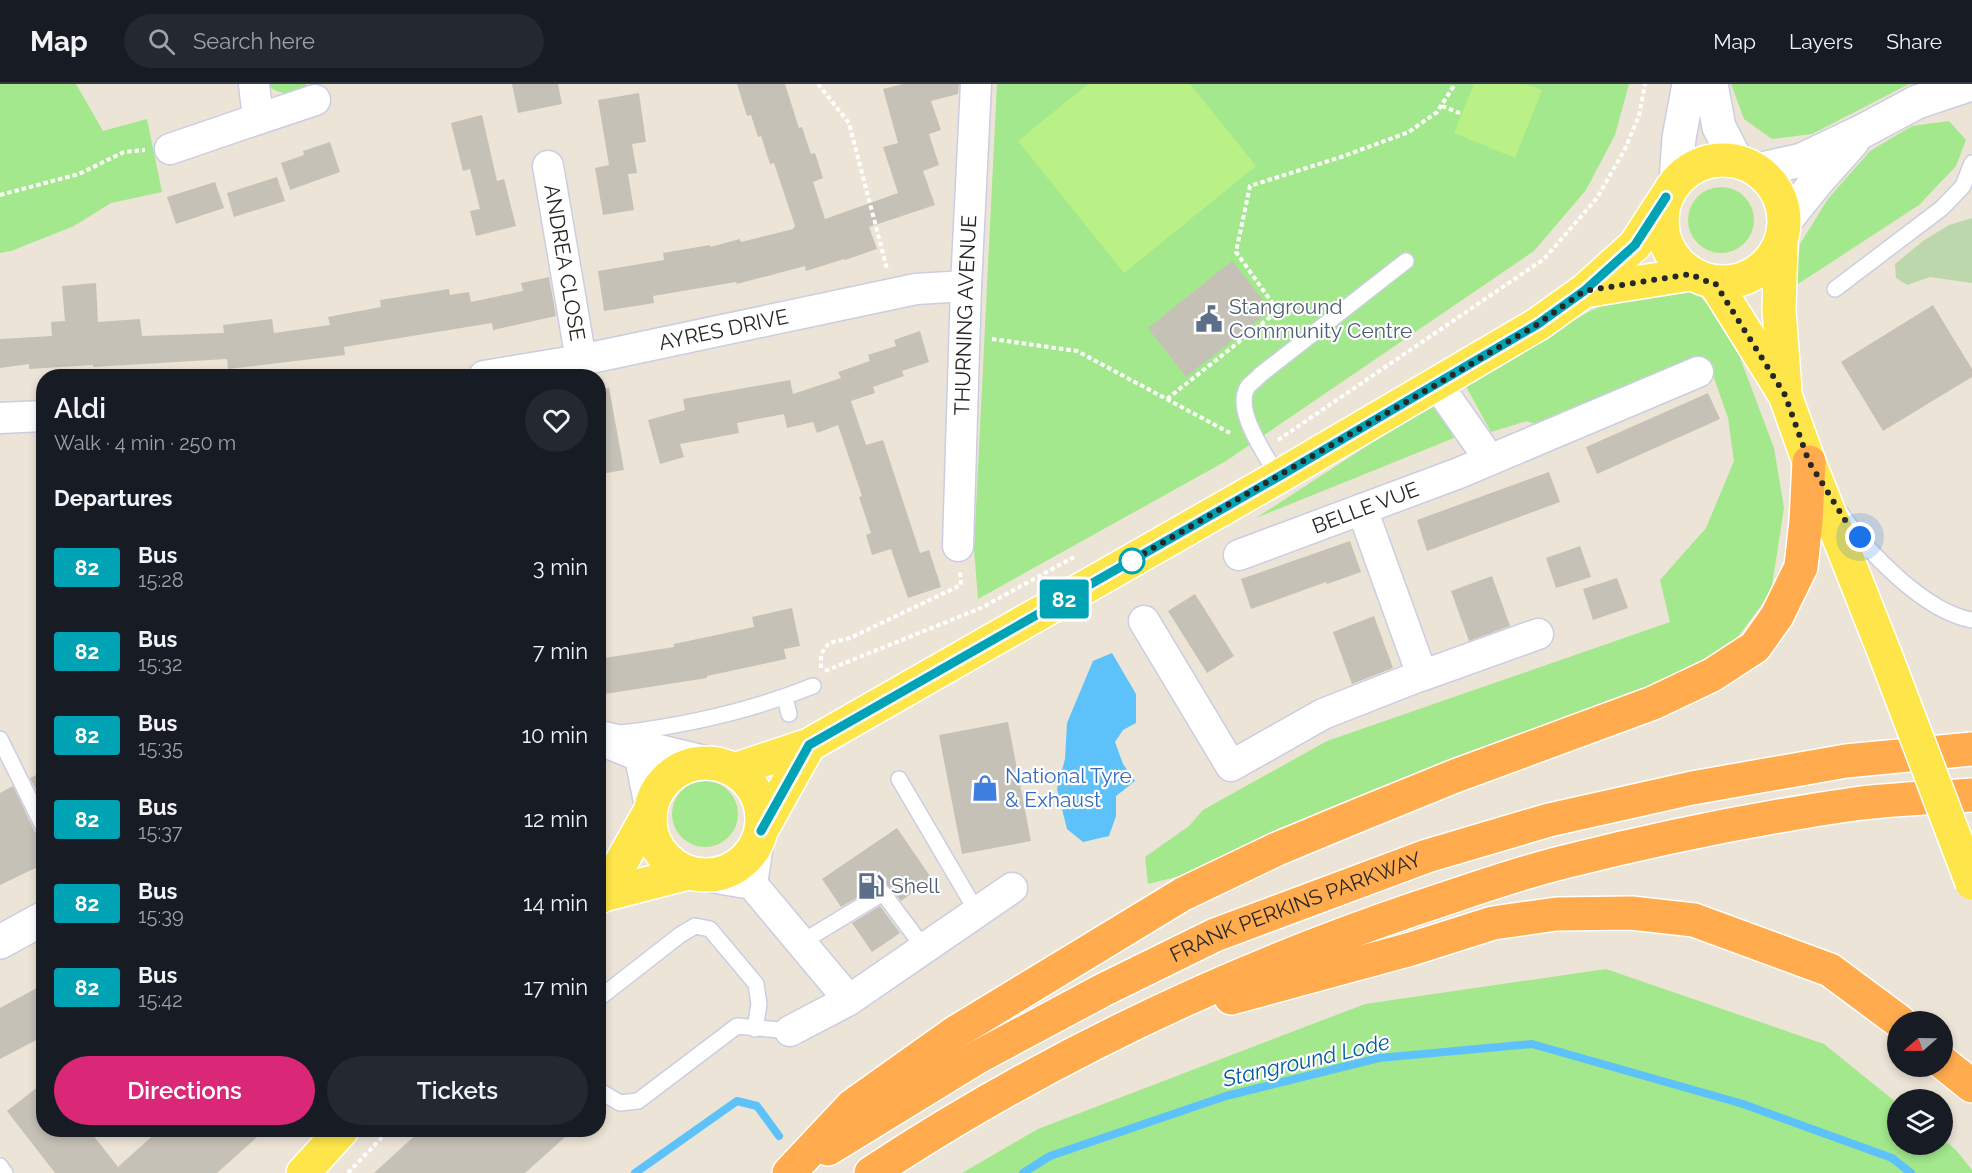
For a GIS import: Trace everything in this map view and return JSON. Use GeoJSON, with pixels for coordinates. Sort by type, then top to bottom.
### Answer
{"type":"FeatureCollection","features":[{"type":"Feature","properties":{"kind":"highway"},"geometry":{"type":"LineString","coordinates":[[790,1173],[852,1106],[956,1032],[1183,894],[1277,849],[1455,776],[1653,703],[1712,675],[1755,647],[1777,616],[1801,567],[1809,462]]}},
{"type":"Feature","properties":{"kind":"highway","name":"FRANK PERKINS PARKWAY"},"geometry":{"type":"LineString","coordinates":[[790,1173],[877,1117],[978,1057],[1103,990],[1215,935],[1427,856],[1549,820],[1692,788],[1846,760],[1972,749]]}},
{"type":"Feature","properties":{"kind":"highway","name":"FRANK PERKINS PARKWAY"},"geometry":{"type":"LineString","coordinates":[[871,1173],[998,1094],[1123,1028],[1231,979],[1346,932],[1562,862],[1701,831],[1856,804],[1972,795]]}},
{"type":"Feature","properties":{"kind":"highway"},"geometry":{"type":"LineString","coordinates":[[1123,1028],[1411,949],[1493,923],[1556,914],[1630,913],[1694,920],[1830,970],[1887,1012]]}},
{"type":"Feature","properties":{"kind":"highway"},"geometry":{"type":"LineString","coordinates":[[1953,1071],[1972,1086]]}},
{"type":"Feature","properties":{"kind":"main road"},"geometry":{"type":"LineString","coordinates":[[1689,84],[1671,189],[1662,214],[1662,232],[1667,249],[1677,263],[1703,278],[1785,395],[1972,883]]}},
{"type":"Feature","properties":{"kind":"main road"},"geometry":{"type":"LineString","coordinates":[[1711,84],[1719,127],[1747,166],[1772,184],[1781,202],[1783,232],[1779,310],[1785,395]]}},
{"type":"Feature","properties":{"kind":"main road"},"geometry":{"type":"LineString","coordinates":[[606,888],[650,808],[658,788],[670,774],[685,766],[719,766],[809,745],[1270,464],[1437,384],[1538,324],[1584,291],[1635,245],[1671,189],[1689,170],[1704,163],[1720,160],[1747,166],[1802,160],[1917,102],[1971,84]]}},
{"type":"Feature","properties":{"kind":"main road"},"geometry":{"type":"LineString","coordinates":[[1584,291],[1703,278],[1736,282],[1755,274],[1771,260],[1783,232],[1818,180],[1861,132]]}},
{"type":"Feature","properties":{"kind":"main road"},"geometry":{"type":"LineString","coordinates":[[606,739],[719,766],[748,781],[758,796],[762,814],[760,835]]}},
{"type":"Feature","properties":{"kind":"main road"},"geometry":{"type":"LineString","coordinates":[[606,740],[641,755],[650,808],[650,832],[658,850],[671,864],[693,874]]}},
{"type":"Feature","properties":{"kind":"main road"},"geometry":{"type":"LineString","coordinates":[[606,896],[693,874],[718,874],[735,867],[750,855],[809,745]]}},
{"type":"Feature","properties":{"kind":"main road"},"geometry":{"type":"LineString","coordinates":[[0,942],[36,922]]}},
{"type":"Feature","properties":{"kind":"main road"},"geometry":{"type":"LineString","coordinates":[[303,1173],[336,1137]]}},
{"type":"Feature","properties":{"kind":"street"},"geometry":{"type":"LineString","coordinates":[[255,84],[258,119]]}},
{"type":"Feature","properties":{"kind":"street","name":"THURNING AVENUE"},"geometry":{"type":"LineString","coordinates":[[958,546],[975,84]]}},
{"type":"Feature","properties":{"kind":"street"},"geometry":{"type":"LineString","coordinates":[[170,149],[315,100]]}},
{"type":"Feature","properties":{"kind":"street","name":"ANDREA CLOSE"},"geometry":{"type":"LineString","coordinates":[[548,166],[581,360]]}},
{"type":"Feature","properties":{"kind":"street","name":"AYRES DRIVE"},"geometry":{"type":"LineString","coordinates":[[526,369],[581,360],[893,294],[966,286]]}},
{"type":"Feature","properties":{"kind":"street","name":"BELLE VUE"},"geometry":{"type":"LineString","coordinates":[[1239,555],[1490,460],[1698,372]]}},
{"type":"Feature","properties":{"kind":"street"},"geometry":{"type":"LineString","coordinates":[[1437,384],[1490,460]]}},
{"type":"Feature","properties":{"kind":"street"},"geometry":{"type":"LineString","coordinates":[[0,418],[36,416]]}},
{"type":"Feature","properties":{"kind":"street"},"geometry":{"type":"LineString","coordinates":[[1362,509],[1421,676]]}},
{"type":"Feature","properties":{"kind":"street"},"geometry":{"type":"LineString","coordinates":[[1144,621],[1232,766],[1323,714],[1538,634]]}},
{"type":"Feature","properties":{"kind":"street"},"geometry":{"type":"LineString","coordinates":[[752,884],[760,835]]}},
{"type":"Feature","properties":{"kind":"street"},"geometry":{"type":"LineString","coordinates":[[693,874],[752,884],[849,1000]]}},
{"type":"Feature","properties":{"kind":"street"},"geometry":{"type":"LineString","coordinates":[[790,1031],[849,1000],[1012,888]]}},
{"type":"Feature","properties":{"kind":"lane"},"geometry":{"type":"LineString","coordinates":[[1834,289],[1942,208],[1963,186],[1972,163]]}},
{"type":"Feature","properties":{"kind":"lane"},"geometry":{"type":"LineString","coordinates":[[1270,464],[1249,426],[1244,407],[1246,389],[1260,375],[1407,261]]}},
{"type":"Feature","properties":{"kind":"lane"},"geometry":{"type":"LineString","coordinates":[[1809,462],[1845,520],[1889,570],[1928,602],[1972,620]]}},
{"type":"Feature","properties":{"kind":"lane"},"geometry":{"type":"LineString","coordinates":[[606,736],[663,728],[785,697],[813,686]]}},
{"type":"Feature","properties":{"kind":"lane"},"geometry":{"type":"LineString","coordinates":[[785,697],[789,714]]}},
{"type":"Feature","properties":{"kind":"lane"},"geometry":{"type":"LineString","coordinates":[[0,739],[36,812]]}},
{"type":"Feature","properties":{"kind":"lane"},"geometry":{"type":"LineString","coordinates":[[899,779],[976,912]]}},
{"type":"Feature","properties":{"kind":"lane"},"geometry":{"type":"LineString","coordinates":[[802,942],[883,893],[924,948]]}},
{"type":"Feature","properties":{"kind":"lane"},"geometry":{"type":"LineString","coordinates":[[606,993],[680,935],[695,926],[710,929],[756,984],[759,1004],[755,1029]]}},
{"type":"Feature","properties":{"kind":"lane"},"geometry":{"type":"LineString","coordinates":[[606,1095],[620,1103],[638,1101],[737,1026],[790,1031]]}},
{"type":"Feature","properties":{"kind":"lane"},"geometry":{"type":"LineString","coordinates":[[0,1166],[5,1173]]}},
{"type":"Feature","properties":{"kind":"path"},"geometry":{"type":"LineString","coordinates":[[819,84],[849,123],[893,294]]}},
{"type":"Feature","properties":{"kind":"path"},"geometry":{"type":"LineString","coordinates":[[1167,399],[1278,311],[1236,252],[1250,186],[1341,157],[1409,132],[1437,112],[1455,84]]}},
{"type":"Feature","properties":{"kind":"path"},"geometry":{"type":"LineString","coordinates":[[964,338],[998,339],[1077,351],[1167,399],[1270,464],[1544,259],[1597,198],[1624,151],[1639,116],[1645,84]]}},
{"type":"Feature","properties":{"kind":"path"},"geometry":{"type":"LineString","coordinates":[[1442,106],[1462,114]]}},
{"type":"Feature","properties":{"kind":"path"},"geometry":{"type":"LineString","coordinates":[[0,195],[79,174],[124,152],[170,149]]}},
{"type":"Feature","properties":{"kind":"path"},"geometry":{"type":"LineString","coordinates":[[958,546],[961,585],[850,638],[829,643],[821,654],[822,672],[981,608],[1079,555]]}},
{"type":"Feature","properties":{"kind":"path"},"geometry":{"type":"LineString","coordinates":[[348,1173],[382,1137]]}},
{"type":"Feature","properties":{"kind":"green space"},"geometry":{"type":"Polygon","coordinates":[[[0,84],[76,84],[103,131],[147,119],[162,192],[111,203],[74,226],[11,251],[0,253],[0,84]]]}},
{"type":"Feature","properties":{"kind":"green space"},"geometry":{"type":"Polygon","coordinates":[[[266,84],[306,84],[308,92],[286,93],[266,84]]]}},
{"type":"Feature","properties":{"kind":"green space"},"geometry":{"type":"Polygon","coordinates":[[[997,84],[1629,84],[1615,135],[1586,190],[1534,251],[1226,461],[978,599],[974,549],[997,84]]]}},
{"type":"Feature","properties":{"kind":"green space"},"geometry":{"type":"Polygon","coordinates":[[[1088,84],[1190,84],[1256,166],[1124,273],[1018,141],[1088,84]]]}},
{"type":"Feature","properties":{"kind":"green space"},"geometry":{"type":"Polygon","coordinates":[[[1474,84],[1526,84],[1542,90],[1515,158],[1454,133],[1474,84]]]}},
{"type":"Feature","properties":{"kind":"green space"},"geometry":{"type":"Polygon","coordinates":[[[1731,84],[1909,84],[1812,134],[1772,139],[1744,119],[1731,84]]]}},
{"type":"Feature","properties":{"kind":"green space"},"geometry":{"type":"Polygon","coordinates":[[[1949,121],[1966,140],[1956,166],[1919,205],[1795,286],[1800,244],[1828,199],[1870,151],[1912,126],[1949,121]]]}},
{"type":"Feature","properties":{"kind":"green space"},"geometry":{"type":"Polygon","coordinates":[[[1721,187],[1733,190],[1744,197],[1751,208],[1754,220],[1751,232],[1744,243],[1733,250],[1721,253],[1709,250],[1698,243],[1691,232],[1688,220],[1691,208],[1698,197],[1709,190],[1721,187]]]}},
{"type":"Feature","properties":{"kind":"green space"},"geometry":{"type":"Polygon","coordinates":[[[1972,218],[1972,283],[1930,277],[1907,285],[1896,278],[1895,264],[1923,241],[1949,225],[1972,218]]]}},
{"type":"Feature","properties":{"kind":"green space"},"geometry":{"type":"Polygon","coordinates":[[[1694,288],[1709,307],[1739,355],[1774,448],[1784,508],[1771,592],[1732,645],[1654,684],[1479,749],[1192,873],[1148,884],[1145,857],[1189,826],[1203,810],[1327,741],[1670,622],[1660,580],[1706,528],[1734,461],[1728,418],[1714,378],[1703,360],[1542,427],[1527,421],[1491,432],[1463,381],[1592,310],[1638,293],[1694,288]]]}},
{"type":"Feature","properties":{"kind":"green space"},"geometry":{"type":"Polygon","coordinates":[[[1436,401],[1454,438],[1256,518],[1436,401]]]}},
{"type":"Feature","properties":{"kind":"green space"},"geometry":{"type":"Polygon","coordinates":[[[705,781],[717,784],[728,791],[735,802],[738,814],[735,826],[728,837],[717,844],[705,847],[693,844],[682,837],[675,826],[672,814],[675,802],[682,791],[693,784],[705,781]]]}},
{"type":"Feature","properties":{"kind":"green space"},"geometry":{"type":"Polygon","coordinates":[[[1606,969],[1824,1044],[1887,1095],[1887,1155],[1953,1155],[1953,1147],[1972,1173],[962,1173],[1038,1129],[1365,1004],[1606,969]]]}},
{"type":"Feature","properties":{"kind":"water"},"geometry":{"type":"Polygon","coordinates":[[[1112,653],[1136,694],[1136,723],[1123,730],[1115,742],[1123,764],[1135,781],[1116,796],[1116,816],[1109,836],[1083,842],[1067,829],[1057,789],[1065,759],[1067,723],[1093,661],[1112,653]]]}},
{"type":"Feature","properties":{"kind":"building"},"geometry":{"type":"Polygon","coordinates":[[[512,84],[558,84],[562,104],[518,113],[512,84]]]}},
{"type":"Feature","properties":{"kind":"building"},"geometry":{"type":"Polygon","coordinates":[[[737,84],[785,84],[799,128],[802,127],[811,154],[815,153],[823,178],[813,182],[825,219],[898,193],[883,147],[898,143],[883,89],[903,84],[959,84],[958,94],[931,101],[941,130],[929,134],[939,165],[923,171],[935,205],[869,227],[877,249],[845,260],[806,271],[805,266],[737,284],[736,282],[653,296],[654,303],[604,311],[598,271],[664,260],[663,253],[710,245],[710,247],[740,239],[741,242],[793,229],[795,226],[774,163],[770,164],[751,115],[747,116],[737,84]]]}},
{"type":"Feature","properties":{"kind":"building"},"geometry":{"type":"Polygon","coordinates":[[[639,93],[646,142],[632,144],[637,173],[628,174],[634,210],[603,215],[595,168],[609,165],[598,100],[639,93]]]}},
{"type":"Feature","properties":{"kind":"building"},"geometry":{"type":"Polygon","coordinates":[[[482,115],[497,181],[504,179],[516,226],[476,236],[470,211],[480,209],[470,169],[463,171],[451,123],[482,115]]]}},
{"type":"Feature","properties":{"kind":"building"},"geometry":{"type":"Polygon","coordinates":[[[330,142],[340,172],[290,190],[281,163],[304,155],[303,151],[330,142]]]}},
{"type":"Feature","properties":{"kind":"building"},"geometry":{"type":"Polygon","coordinates":[[[277,177],[285,201],[234,217],[227,193],[277,177]]]}},
{"type":"Feature","properties":{"kind":"building"},"geometry":{"type":"Polygon","coordinates":[[[215,182],[224,208],[176,224],[167,197],[215,182]]]}},
{"type":"Feature","properties":{"kind":"building","name":"Stanground Community Centre"},"geometry":{"type":"Polygon","coordinates":[[[1232,261],[1271,310],[1186,377],[1148,328],[1232,261]]]}},
{"type":"Feature","properties":{"kind":"building"},"geometry":{"type":"Polygon","coordinates":[[[549,277],[556,316],[493,330],[492,323],[344,347],[345,355],[228,369],[227,359],[29,369],[29,364],[0,368],[0,339],[52,336],[51,322],[65,321],[62,286],[96,283],[98,322],[140,319],[142,336],[224,333],[223,325],[272,319],[274,333],[330,325],[328,317],[381,307],[380,300],[449,289],[450,295],[469,292],[471,302],[523,291],[521,283],[549,277]]]}},
{"type":"Feature","properties":{"kind":"building"},"geometry":{"type":"Polygon","coordinates":[[[1933,305],[1972,369],[1972,377],[1883,431],[1841,362],[1933,305]]]}},
{"type":"Feature","properties":{"kind":"building"},"geometry":{"type":"Polygon","coordinates":[[[920,331],[929,362],[902,371],[904,376],[873,387],[875,393],[851,401],[866,445],[883,440],[920,553],[929,550],[941,587],[908,598],[891,549],[872,555],[866,535],[871,533],[859,497],[862,496],[838,425],[817,433],[813,422],[787,428],[784,414],[737,423],[739,433],[680,444],[684,457],[660,464],[648,420],[685,410],[683,399],[790,380],[793,394],[841,378],[838,372],[870,361],[868,355],[896,346],[894,340],[920,331]]]}},
{"type":"Feature","properties":{"kind":"building"},"geometry":{"type":"Polygon","coordinates":[[[606,388],[609,388],[624,470],[606,473],[606,388]]]}},
{"type":"Feature","properties":{"kind":"building"},"geometry":{"type":"Polygon","coordinates":[[[1708,393],[1720,419],[1597,474],[1586,447],[1708,393]]]}},
{"type":"Feature","properties":{"kind":"building"},"geometry":{"type":"Polygon","coordinates":[[[1549,472],[1560,502],[1427,551],[1417,520],[1549,472]]]}},
{"type":"Feature","properties":{"kind":"building"},"geometry":{"type":"Polygon","coordinates":[[[1350,541],[1361,572],[1251,609],[1241,579],[1350,541]]]}},
{"type":"Feature","properties":{"kind":"building"},"geometry":{"type":"Polygon","coordinates":[[[1580,546],[1591,577],[1556,588],[1546,558],[1580,546]]]}},
{"type":"Feature","properties":{"kind":"building"},"geometry":{"type":"Polygon","coordinates":[[[1492,576],[1510,626],[1469,641],[1451,591],[1492,576]]]}},
{"type":"Feature","properties":{"kind":"building"},"geometry":{"type":"Polygon","coordinates":[[[1617,578],[1628,608],[1593,620],[1583,589],[1617,578]]]}},
{"type":"Feature","properties":{"kind":"building"},"geometry":{"type":"Polygon","coordinates":[[[1195,594],[1234,656],[1207,673],[1168,611],[1195,594]]]}},
{"type":"Feature","properties":{"kind":"building"},"geometry":{"type":"Polygon","coordinates":[[[792,608],[800,646],[784,649],[786,659],[707,676],[707,678],[606,694],[606,658],[674,647],[674,644],[754,627],[752,617],[792,608]]]}},
{"type":"Feature","properties":{"kind":"building"},"geometry":{"type":"Polygon","coordinates":[[[1374,616],[1393,668],[1352,684],[1333,632],[1374,616]]]}},
{"type":"Feature","properties":{"kind":"building","name":"National Tyre & Exhaust"},"geometry":{"type":"Polygon","coordinates":[[[1008,722],[1031,841],[962,854],[939,735],[1008,722]]]}},
{"type":"Feature","properties":{"kind":"building"},"geometry":{"type":"Polygon","coordinates":[[[36,775],[36,790],[30,778],[36,775]]]}},
{"type":"Feature","properties":{"kind":"building"},"geometry":{"type":"Polygon","coordinates":[[[13,786],[36,833],[36,868],[0,885],[0,793],[13,786]]]}},
{"type":"Feature","properties":{"kind":"building"},"geometry":{"type":"Polygon","coordinates":[[[897,828],[932,879],[901,901],[890,887],[882,883],[841,907],[822,879],[897,828]]]}},
{"type":"Feature","properties":{"kind":"building"},"geometry":{"type":"Polygon","coordinates":[[[880,906],[900,933],[872,952],[852,923],[880,906]]]}},
{"type":"Feature","properties":{"kind":"building"},"geometry":{"type":"Polygon","coordinates":[[[36,988],[36,1040],[0,1059],[0,1008],[36,988]]]}},
{"type":"Feature","properties":{"kind":"building"},"geometry":{"type":"Polygon","coordinates":[[[36,1088],[36,1137],[94,1137],[118,1167],[151,1137],[257,1137],[217,1173],[55,1173],[7,1111],[36,1088]]]}},
{"type":"Feature","properties":{"kind":"building"},"geometry":{"type":"Polygon","coordinates":[[[413,1137],[565,1137],[525,1173],[374,1173],[413,1137]]]}},
{"type":"Feature","properties":{"kind":"waterway","name":"Stanground Lode"},"geometry":{"type":"LineString","coordinates":[[1023,1173],[1050,1156],[1226,1096],[1379,1058],[1532,1044],[1743,1104],[1892,1158],[1911,1173]]}},
{"type":"Feature","properties":{"kind":"waterway","name":"Stanground Lode"},"geometry":{"type":"LineString","coordinates":[[635,1173],[737,1101],[757,1106],[779,1136]]}},
{"type":"Feature","properties":{"kind":"bus line","name":"82"},"geometry":{"type":"LineString","coordinates":[[761,831],[809,745],[1278,477],[1538,324],[1584,291],[1635,245],[1666,197]]}},
{"type":"Feature","properties":{"kind":"place","name":"Stanground Community Centre"},"geometry":{"type":"Point","coordinates":[1209,319]}},
{"type":"Feature","properties":{"kind":"place","name":"National Tyre & Exhaust"},"geometry":{"type":"Point","coordinates":[985,788]}},
{"type":"Feature","properties":{"kind":"place","name":"Shell"},"geometry":{"type":"Point","coordinates":[871,886]}},
{"type":"Feature","properties":{"kind":"route"},"geometry":{"type":"LineString","coordinates":[[1132,561],[1124,565],[1538,324],[1584,291],[1691,274],[1715,283],[1785,395],[1809,462],[1845,520],[1860,537]]}}]}
